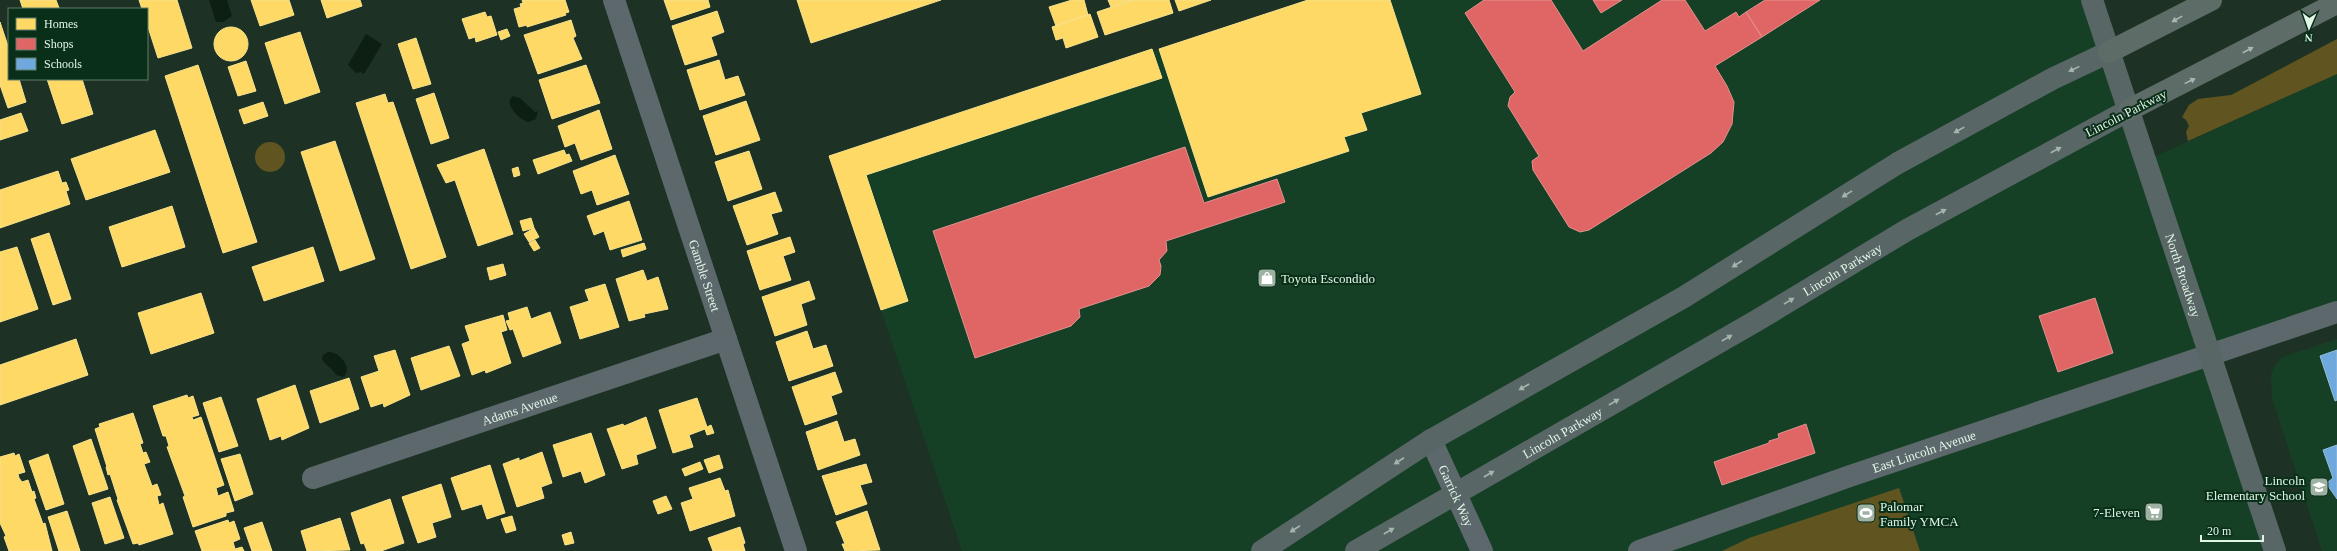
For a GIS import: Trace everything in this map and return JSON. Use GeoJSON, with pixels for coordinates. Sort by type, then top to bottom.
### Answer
{"type":"FeatureCollection","features":[{"type":"Feature","properties":{"kind":"highway"},"geometry":{"type":"LineString","coordinates":[[2109,52],[2211,0]]}},
{"type":"Feature","properties":{"kind":"highway","name":"Lincoln Parkway"},"geometry":{"type":"LineString","coordinates":[[2130,110],[2337,3]]}},
{"type":"Feature","properties":{"kind":"main road","name":"North Broadway"},"geometry":{"type":"LineString","coordinates":[[2092,0],[2130,110],[2275,551]]}},
{"type":"Feature","properties":{"kind":"main road"},"geometry":{"type":"LineString","coordinates":[[1262,551],[1431,440],[1684,297],[1898,163],[2052,79],[2109,52]]}},
{"type":"Feature","properties":{"kind":"main road","name":"Lincoln Parkway"},"geometry":{"type":"LineString","coordinates":[[1356,551],[1756,321],[1907,230],[2130,110]]}},
{"type":"Feature","properties":{"kind":"street","name":"Gamble Street"},"geometry":{"type":"LineString","coordinates":[[614,0],[796,551]]}},
{"type":"Feature","properties":{"kind":"street","name":"East Lincoln Avenue"},"geometry":{"type":"LineString","coordinates":[[1639,551],[1850,476],[2337,312]]}},
{"type":"Feature","properties":{"kind":"street","name":"Adams Avenue"},"geometry":{"type":"LineString","coordinates":[[313,478],[726,339]]}},
{"type":"Feature","properties":{"kind":"street","name":"Garrick Way"},"geometry":{"type":"LineString","coordinates":[[1431,440],[1482,551]]}},
{"type":"Feature","properties":{"kind":"shaded area"},"geometry":{"type":"Polygon","coordinates":[[[209,0],[227,0],[232,16],[223,22],[216,22],[209,0]]]}},
{"type":"Feature","properties":{"kind":"shaded area"},"geometry":{"type":"Polygon","coordinates":[[[1308,0],[2092,0],[2147,160],[2337,74],[2337,312],[2210,355],[2275,551],[962,551],[830,158],[1308,0]]]}},
{"type":"Feature","properties":{"kind":"shaded area"},"geometry":{"type":"Polygon","coordinates":[[[366,34],[382,44],[364,74],[361,72],[356,73],[348,65],[366,34]]]}},
{"type":"Feature","properties":{"kind":"shaded area"},"geometry":{"type":"Polygon","coordinates":[[[2337,39],[2337,74],[2188,141],[2186,132],[2189,126],[2186,120],[2182,117],[2189,105],[2198,99],[2231,95],[2337,39]]]}},
{"type":"Feature","properties":{"kind":"shaded area"},"geometry":{"type":"Polygon","coordinates":[[[513,96],[520,98],[535,112],[538,111],[536,119],[528,122],[515,113],[510,103],[510,99],[513,96]]]}},
{"type":"Feature","properties":{"kind":"shaded area"},"geometry":{"type":"Polygon","coordinates":[[[270,142],[281,146],[285,157],[281,168],[270,172],[259,168],[255,157],[259,146],[270,142]]]}},
{"type":"Feature","properties":{"kind":"shaded area","name":"Lincoln Elementary School"},"geometry":{"type":"Polygon","coordinates":[[[2337,339],[2337,551],[2322,551],[2272,398],[2271,374],[2276,364],[2283,357],[2337,339]]]}},
{"type":"Feature","properties":{"kind":"shaded area"},"geometry":{"type":"Polygon","coordinates":[[[328,352],[337,354],[344,361],[347,369],[343,377],[336,375],[322,359],[323,355],[328,352]]]}},
{"type":"Feature","properties":{"kind":"shaded area","name":"Palomar Family YMCA"},"geometry":{"type":"Polygon","coordinates":[[[1899,488],[1920,551],[1722,551],[1749,538],[1899,488]]]}},
{"type":"Feature","properties":{"kind":"building: Homes"},"geometry":{"type":"Polygon","coordinates":[[[20,0],[56,0],[59,8],[23,8],[20,0]]]}},
{"type":"Feature","properties":{"kind":"building: Homes"},"geometry":{"type":"Polygon","coordinates":[[[139,0],[177,0],[192,48],[158,58],[148,27],[148,8],[142,8],[139,0]]]}},
{"type":"Feature","properties":{"kind":"building: Homes"},"geometry":{"type":"Polygon","coordinates":[[[251,0],[289,0],[294,15],[260,26],[251,0]]]}},
{"type":"Feature","properties":{"kind":"building: Homes"},"geometry":{"type":"Polygon","coordinates":[[[321,0],[360,0],[362,6],[327,18],[321,0]]]}},
{"type":"Feature","properties":{"kind":"building: Homes"},"geometry":{"type":"Polygon","coordinates":[[[522,0],[565,0],[569,12],[565,13],[566,15],[527,27],[527,25],[519,27],[514,9],[521,7],[520,4],[523,3],[522,0]]]}},
{"type":"Feature","properties":{"kind":"building: Homes"},"geometry":{"type":"Polygon","coordinates":[[[664,0],[708,0],[710,7],[671,20],[664,0]]]}},
{"type":"Feature","properties":{"kind":"building: Homes"},"geometry":{"type":"Polygon","coordinates":[[[797,0],[941,0],[811,43],[797,0]]]}},
{"type":"Feature","properties":{"kind":"building: Homes"},"geometry":{"type":"Polygon","coordinates":[[[1072,0],[1084,0],[1088,15],[1056,26],[1049,7],[1072,0]]]}},
{"type":"Feature","properties":{"kind":"building: Homes"},"geometry":{"type":"Polygon","coordinates":[[[1108,0],[1133,0],[1111,7],[1108,0]]]}},
{"type":"Feature","properties":{"kind":"building: Homes"},"geometry":{"type":"Polygon","coordinates":[[[1133,0],[1169,0],[1173,13],[1105,35],[1097,12],[1133,0]]]}},
{"type":"Feature","properties":{"kind":"building: Homes"},"geometry":{"type":"Polygon","coordinates":[[[1175,0],[1211,0],[1179,11],[1175,0]]]}},
{"type":"Feature","properties":{"kind":"building: Homes"},"geometry":{"type":"Polygon","coordinates":[[[1308,0],[1390,0],[1421,94],[1361,113],[1367,130],[1344,137],[1349,151],[1208,197],[1159,49],[1308,0]]]}},
{"type":"Feature","properties":{"kind":"building: Homes"},"geometry":{"type":"Polygon","coordinates":[[[717,11],[724,32],[711,37],[717,55],[685,65],[672,26],[717,11]]]}},
{"type":"Feature","properties":{"kind":"building: Homes"},"geometry":{"type":"Polygon","coordinates":[[[485,12],[487,17],[491,16],[497,35],[476,42],[475,37],[469,39],[462,19],[485,12]]]}},
{"type":"Feature","properties":{"kind":"building: Homes"},"geometry":{"type":"Polygon","coordinates":[[[1090,14],[1098,37],[1066,48],[1063,38],[1056,40],[1052,27],[1090,14]]]}},
{"type":"Feature","properties":{"kind":"building: Homes"},"geometry":{"type":"Polygon","coordinates":[[[571,20],[576,36],[573,38],[582,59],[538,74],[524,35],[571,20]]]}},
{"type":"Feature","properties":{"kind":"building: Homes"},"geometry":{"type":"Polygon","coordinates":[[[0,22],[8,46],[8,80],[19,80],[26,102],[8,108],[0,85],[0,22]]]}},
{"type":"Feature","properties":{"kind":"building: Homes"},"geometry":{"type":"Polygon","coordinates":[[[228,27],[234,27],[243,32],[247,38],[247,50],[243,56],[234,61],[228,61],[219,56],[214,47],[214,41],[219,32],[228,27]]]}},
{"type":"Feature","properties":{"kind":"building: Homes"},"geometry":{"type":"Polygon","coordinates":[[[507,29],[510,36],[501,40],[498,32],[507,29]]]}},
{"type":"Feature","properties":{"kind":"building: Homes"},"geometry":{"type":"Polygon","coordinates":[[[300,32],[320,92],[285,104],[265,43],[300,32]]]}},
{"type":"Feature","properties":{"kind":"building: Homes"},"geometry":{"type":"Polygon","coordinates":[[[416,38],[431,84],[413,89],[398,44],[416,38]]]}},
{"type":"Feature","properties":{"kind":"building: Homes"},"geometry":{"type":"Polygon","coordinates":[[[1152,49],[1162,78],[866,175],[908,301],[881,310],[829,156],[1152,49]]]}},
{"type":"Feature","properties":{"kind":"building: Homes"},"geometry":{"type":"Polygon","coordinates":[[[719,60],[725,80],[738,76],[745,95],[700,110],[687,70],[719,60]]]}},
{"type":"Feature","properties":{"kind":"building: Homes"},"geometry":{"type":"Polygon","coordinates":[[[246,61],[256,91],[238,96],[228,67],[246,61]]]}},
{"type":"Feature","properties":{"kind":"building: Homes"},"geometry":{"type":"Polygon","coordinates":[[[198,65],[257,242],[223,253],[165,76],[198,65]]]}},
{"type":"Feature","properties":{"kind":"building: Homes"},"geometry":{"type":"Polygon","coordinates":[[[586,65],[600,103],[552,119],[539,80],[586,65]]]}},
{"type":"Feature","properties":{"kind":"building: Homes"},"geometry":{"type":"Polygon","coordinates":[[[47,80],[82,80],[93,114],[62,124],[47,80]]]}},
{"type":"Feature","properties":{"kind":"building: Homes"},"geometry":{"type":"Polygon","coordinates":[[[434,93],[449,138],[431,144],[416,99],[434,93]]]}},
{"type":"Feature","properties":{"kind":"building: Homes"},"geometry":{"type":"Polygon","coordinates":[[[385,94],[388,103],[393,102],[446,257],[411,269],[356,103],[385,94]]]}},
{"type":"Feature","properties":{"kind":"building: Homes"},"geometry":{"type":"Polygon","coordinates":[[[746,101],[760,140],[716,155],[703,116],[746,101]]]}},
{"type":"Feature","properties":{"kind":"building: Homes"},"geometry":{"type":"Polygon","coordinates":[[[263,102],[268,116],[244,124],[239,110],[263,102]]]}},
{"type":"Feature","properties":{"kind":"building: Homes"},"geometry":{"type":"Polygon","coordinates":[[[599,110],[612,149],[581,160],[575,143],[565,147],[558,126],[599,110]]]}},
{"type":"Feature","properties":{"kind":"building: Homes"},"geometry":{"type":"Polygon","coordinates":[[[21,113],[28,131],[0,140],[0,120],[21,113]]]}},
{"type":"Feature","properties":{"kind":"building: Homes"},"geometry":{"type":"Polygon","coordinates":[[[155,130],[170,172],[86,200],[71,159],[155,130]]]}},
{"type":"Feature","properties":{"kind":"building: Homes"},"geometry":{"type":"Polygon","coordinates":[[[335,141],[375,259],[340,271],[301,152],[335,141]]]}},
{"type":"Feature","properties":{"kind":"building: Homes"},"geometry":{"type":"Polygon","coordinates":[[[484,149],[513,234],[478,246],[455,180],[446,183],[437,165],[484,149]]]}},
{"type":"Feature","properties":{"kind":"building: Homes"},"geometry":{"type":"Polygon","coordinates":[[[564,150],[566,155],[569,154],[572,161],[538,174],[533,160],[564,150]]]}},
{"type":"Feature","properties":{"kind":"building: Homes"},"geometry":{"type":"Polygon","coordinates":[[[749,151],[762,189],[728,201],[715,162],[749,151]]]}},
{"type":"Feature","properties":{"kind":"building: Homes"},"geometry":{"type":"Polygon","coordinates":[[[615,155],[629,194],[597,205],[592,190],[581,194],[573,171],[615,155]]]}},
{"type":"Feature","properties":{"kind":"building: Homes"},"geometry":{"type":"Polygon","coordinates":[[[518,167],[520,175],[514,177],[512,169],[518,167]]]}},
{"type":"Feature","properties":{"kind":"building: Homes"},"geometry":{"type":"Polygon","coordinates":[[[58,171],[62,183],[66,182],[69,190],[66,191],[70,204],[0,228],[0,190],[58,171]]]}},
{"type":"Feature","properties":{"kind":"building: Homes"},"geometry":{"type":"Polygon","coordinates":[[[775,192],[782,211],[771,214],[778,234],[747,245],[733,206],[775,192]]]}},
{"type":"Feature","properties":{"kind":"building: Homes"},"geometry":{"type":"Polygon","coordinates":[[[629,201],[642,240],[610,250],[604,231],[594,235],[587,216],[629,201]]]}},
{"type":"Feature","properties":{"kind":"building: Homes"},"geometry":{"type":"Polygon","coordinates":[[[172,206],[185,247],[122,267],[109,227],[172,206]]]}},
{"type":"Feature","properties":{"kind":"building: Homes"},"geometry":{"type":"Polygon","coordinates":[[[531,218],[534,228],[523,231],[520,221],[531,218]]]}},
{"type":"Feature","properties":{"kind":"building: Homes"},"geometry":{"type":"Polygon","coordinates":[[[534,228],[539,237],[529,242],[524,234],[534,228]]]}},
{"type":"Feature","properties":{"kind":"building: Homes"},"geometry":{"type":"Polygon","coordinates":[[[49,233],[71,299],[53,305],[31,239],[49,233]]]}},
{"type":"Feature","properties":{"kind":"building: Homes"},"geometry":{"type":"Polygon","coordinates":[[[790,237],[795,252],[783,256],[791,280],[760,290],[747,251],[790,237]]]}},
{"type":"Feature","properties":{"kind":"building: Homes"},"geometry":{"type":"Polygon","coordinates":[[[535,240],[540,248],[534,251],[529,243],[535,240]]]}},
{"type":"Feature","properties":{"kind":"building: Homes"},"geometry":{"type":"Polygon","coordinates":[[[644,243],[646,249],[623,257],[621,250],[644,243]]]}},
{"type":"Feature","properties":{"kind":"building: Homes"},"geometry":{"type":"Polygon","coordinates":[[[17,247],[38,309],[0,322],[0,252],[17,247]]]}},
{"type":"Feature","properties":{"kind":"building: Homes"},"geometry":{"type":"Polygon","coordinates":[[[313,247],[324,281],[264,301],[252,267],[313,247]]]}},
{"type":"Feature","properties":{"kind":"building: Homes"},"geometry":{"type":"Polygon","coordinates":[[[503,264],[506,275],[490,280],[487,268],[503,264]]]}},
{"type":"Feature","properties":{"kind":"building: Homes"},"geometry":{"type":"Polygon","coordinates":[[[643,270],[647,281],[658,277],[668,309],[644,314],[645,317],[629,321],[616,279],[643,270]]]}},
{"type":"Feature","properties":{"kind":"building: Homes"},"geometry":{"type":"Polygon","coordinates":[[[809,281],[815,299],[801,304],[807,325],[775,336],[762,297],[809,281]]]}},
{"type":"Feature","properties":{"kind":"building: Homes"},"geometry":{"type":"Polygon","coordinates":[[[605,284],[619,327],[580,339],[570,307],[589,301],[585,290],[605,284]]]}},
{"type":"Feature","properties":{"kind":"building: Homes"},"geometry":{"type":"Polygon","coordinates":[[[201,293],[214,333],[151,354],[138,313],[201,293]]]}},
{"type":"Feature","properties":{"kind":"building: Homes"},"geometry":{"type":"Polygon","coordinates":[[[527,307],[531,319],[550,312],[561,343],[523,357],[513,329],[510,330],[506,321],[510,320],[508,313],[527,307]]]}},
{"type":"Feature","properties":{"kind":"building: Homes"},"geometry":{"type":"Polygon","coordinates":[[[503,315],[507,330],[501,332],[511,363],[486,373],[485,370],[472,375],[462,344],[470,341],[465,326],[503,315]]]}},
{"type":"Feature","properties":{"kind":"building: Homes"},"geometry":{"type":"Polygon","coordinates":[[[807,331],[813,349],[826,345],[833,366],[789,381],[776,342],[807,331]]]}},
{"type":"Feature","properties":{"kind":"building: Homes"},"geometry":{"type":"Polygon","coordinates":[[[76,339],[88,375],[0,405],[0,365],[76,339]]]}},
{"type":"Feature","properties":{"kind":"building: Homes"},"geometry":{"type":"Polygon","coordinates":[[[449,346],[460,376],[421,390],[411,358],[449,346]]]}},
{"type":"Feature","properties":{"kind":"building: Homes"},"geometry":{"type":"Polygon","coordinates":[[[395,350],[410,395],[384,407],[383,403],[371,407],[361,377],[379,371],[374,356],[395,350]]]}},
{"type":"Feature","properties":{"kind":"building: Homes"},"geometry":{"type":"Polygon","coordinates":[[[835,372],[842,392],[831,396],[837,414],[805,425],[792,387],[835,372]]]}},
{"type":"Feature","properties":{"kind":"building: Homes"},"geometry":{"type":"Polygon","coordinates":[[[349,378],[359,409],[320,423],[310,391],[349,378]]]}},
{"type":"Feature","properties":{"kind":"building: Homes"},"geometry":{"type":"Polygon","coordinates":[[[295,385],[309,428],[282,440],[281,436],[270,440],[257,399],[295,385]]]}},
{"type":"Feature","properties":{"kind":"building: Homes"},"geometry":{"type":"Polygon","coordinates":[[[187,395],[188,398],[193,396],[199,415],[192,417],[193,420],[201,417],[224,485],[216,488],[218,496],[228,492],[234,511],[226,513],[226,516],[193,527],[183,497],[185,496],[167,447],[169,446],[166,436],[163,436],[153,406],[187,395]]]}},
{"type":"Feature","properties":{"kind":"building: Homes"},"geometry":{"type":"Polygon","coordinates":[[[221,397],[238,446],[219,452],[203,403],[221,397]]]}},
{"type":"Feature","properties":{"kind":"building: Homes"},"geometry":{"type":"Polygon","coordinates":[[[697,398],[707,427],[711,425],[714,433],[707,435],[705,429],[689,435],[693,447],[673,453],[659,410],[697,398]]]}},
{"type":"Feature","properties":{"kind":"building: Homes"},"geometry":{"type":"Polygon","coordinates":[[[133,413],[143,443],[140,444],[143,453],[146,452],[150,462],[144,464],[152,486],[157,484],[161,495],[157,496],[159,505],[163,503],[173,534],[139,545],[138,543],[133,544],[117,500],[118,499],[110,474],[108,475],[107,467],[95,429],[100,427],[99,424],[133,413]]]}},
{"type":"Feature","properties":{"kind":"building: Homes"},"geometry":{"type":"Polygon","coordinates":[[[646,417],[656,448],[636,455],[638,464],[622,469],[607,429],[623,424],[624,426],[646,417]]]}},
{"type":"Feature","properties":{"kind":"building: Homes"},"geometry":{"type":"Polygon","coordinates":[[[837,421],[844,442],[855,439],[860,455],[818,470],[806,432],[837,421]]]}},
{"type":"Feature","properties":{"kind":"building: Homes"},"geometry":{"type":"Polygon","coordinates":[[[591,433],[605,475],[585,483],[581,471],[563,477],[553,445],[591,433]]]}},
{"type":"Feature","properties":{"kind":"building: Homes"},"geometry":{"type":"Polygon","coordinates":[[[91,439],[108,489],[89,495],[73,446],[91,439]]]}},
{"type":"Feature","properties":{"kind":"building: Homes"},"geometry":{"type":"Polygon","coordinates":[[[542,452],[552,483],[541,487],[544,498],[517,507],[503,464],[519,458],[519,461],[542,452]]]}},
{"type":"Feature","properties":{"kind":"building: Homes"},"geometry":{"type":"Polygon","coordinates":[[[14,453],[15,456],[19,454],[25,472],[18,474],[19,478],[22,482],[28,480],[32,492],[34,491],[36,498],[34,499],[43,524],[45,523],[52,551],[9,551],[4,537],[6,536],[0,523],[0,457],[14,453]]]}},
{"type":"Feature","properties":{"kind":"building: Homes"},"geometry":{"type":"Polygon","coordinates":[[[48,454],[64,504],[46,510],[29,461],[48,454]]]}},
{"type":"Feature","properties":{"kind":"building: Homes"},"geometry":{"type":"Polygon","coordinates":[[[240,454],[253,494],[235,501],[221,459],[240,454]]]}},
{"type":"Feature","properties":{"kind":"building: Homes"},"geometry":{"type":"Polygon","coordinates":[[[719,455],[723,468],[709,473],[704,460],[719,455]]]}},
{"type":"Feature","properties":{"kind":"building: Homes"},"geometry":{"type":"Polygon","coordinates":[[[700,462],[703,469],[685,476],[682,469],[700,462]]]}},
{"type":"Feature","properties":{"kind":"building: Homes"},"geometry":{"type":"Polygon","coordinates":[[[866,464],[872,482],[860,485],[867,504],[836,515],[822,476],[866,464]]]}},
{"type":"Feature","properties":{"kind":"building: Homes"},"geometry":{"type":"Polygon","coordinates":[[[490,465],[505,513],[487,519],[482,504],[462,510],[451,478],[490,465]]]}},
{"type":"Feature","properties":{"kind":"building: Homes"},"geometry":{"type":"Polygon","coordinates":[[[720,478],[725,491],[728,490],[735,516],[690,531],[681,503],[693,499],[689,488],[720,478]]]}},
{"type":"Feature","properties":{"kind":"building: Homes"},"geometry":{"type":"Polygon","coordinates":[[[441,484],[451,517],[432,523],[436,537],[418,543],[402,497],[441,484]]]}},
{"type":"Feature","properties":{"kind":"building: Homes"},"geometry":{"type":"Polygon","coordinates":[[[666,496],[672,509],[658,514],[653,501],[666,496]]]}},
{"type":"Feature","properties":{"kind":"building: Homes"},"geometry":{"type":"Polygon","coordinates":[[[110,497],[124,538],[105,544],[92,503],[110,497]]]}},
{"type":"Feature","properties":{"kind":"building: Homes"},"geometry":{"type":"Polygon","coordinates":[[[390,499],[404,543],[381,551],[367,551],[364,543],[361,544],[351,513],[390,499]]]}},
{"type":"Feature","properties":{"kind":"building: Homes"},"geometry":{"type":"Polygon","coordinates":[[[67,511],[80,551],[59,551],[48,517],[67,511]]]}},
{"type":"Feature","properties":{"kind":"building: Homes"},"geometry":{"type":"Polygon","coordinates":[[[867,511],[880,550],[845,551],[842,544],[845,544],[836,522],[867,511]]]}},
{"type":"Feature","properties":{"kind":"building: Homes"},"geometry":{"type":"Polygon","coordinates":[[[512,516],[516,530],[506,533],[501,519],[512,516]]]}},
{"type":"Feature","properties":{"kind":"building: Homes"},"geometry":{"type":"Polygon","coordinates":[[[340,518],[350,550],[307,551],[301,531],[340,518]]]}},
{"type":"Feature","properties":{"kind":"building: Homes"},"geometry":{"type":"Polygon","coordinates":[[[228,520],[229,523],[234,521],[240,539],[233,542],[235,549],[242,547],[244,551],[202,551],[195,531],[228,520]]]}},
{"type":"Feature","properties":{"kind":"building: Homes"},"geometry":{"type":"Polygon","coordinates":[[[262,522],[272,551],[252,551],[244,528],[262,522]]]}},
{"type":"Feature","properties":{"kind":"building: Homes"},"geometry":{"type":"Polygon","coordinates":[[[740,527],[745,543],[743,544],[745,551],[713,551],[708,538],[740,527]]]}},
{"type":"Feature","properties":{"kind":"building: Homes"},"geometry":{"type":"Polygon","coordinates":[[[571,532],[574,543],[565,545],[562,535],[571,532]]]}},
{"type":"Feature","properties":{"kind":"building: Shops"},"geometry":{"type":"Polygon","coordinates":[[[1484,0],[1551,0],[1583,51],[1662,0],[1685,0],[1705,31],[1736,12],[1739,17],[1746,12],[1762,37],[1715,66],[1727,86],[1734,102],[1732,124],[1723,142],[1711,153],[1589,230],[1580,232],[1569,227],[1533,170],[1532,161],[1539,156],[1508,106],[1510,97],[1515,92],[1465,13],[1484,0]]]}},
{"type":"Feature","properties":{"kind":"building: Shops"},"geometry":{"type":"Polygon","coordinates":[[[1593,0],[1622,0],[1601,13],[1593,0]]]}},
{"type":"Feature","properties":{"kind":"building: Shops"},"geometry":{"type":"Polygon","coordinates":[[[1765,0],[1820,0],[1762,37],[1746,12],[1765,0]]]}},
{"type":"Feature","properties":{"kind":"building: Shops"},"geometry":{"type":"Polygon","coordinates":[[[1185,147],[1204,203],[1277,179],[1285,202],[1166,241],[1167,251],[1159,260],[1161,266],[1160,275],[1149,286],[1079,309],[1080,317],[1071,326],[975,358],[933,231],[1185,147]]]}},
{"type":"Feature","properties":{"kind":"building: Shops"},"geometry":{"type":"Polygon","coordinates":[[[2095,298],[2113,353],[2058,372],[2039,316],[2095,298]]]}},
{"type":"Feature","properties":{"kind":"building: Shops"},"geometry":{"type":"Polygon","coordinates":[[[1806,424],[1815,453],[1722,485],[1714,462],[1769,443],[1769,441],[1779,438],[1778,434],[1806,424]]]}},
{"type":"Feature","properties":{"kind":"building: Schools"},"geometry":{"type":"Polygon","coordinates":[[[2337,350],[2337,400],[2335,401],[2320,356],[2337,350]]]}},
{"type":"Feature","properties":{"kind":"building: Schools"},"geometry":{"type":"Polygon","coordinates":[[[2337,445],[2337,499],[2328,486],[2328,482],[2333,478],[2323,450],[2337,445]]]}},
{"type":"Feature","properties":{"kind":"place","name":"Toyota Escondido"},"geometry":{"type":"Point","coordinates":[1267,278]}},
{"type":"Feature","properties":{"kind":"place","name":"Lincoln Elementary School"},"geometry":{"type":"Point","coordinates":[2319,487]}},
{"type":"Feature","properties":{"kind":"place","name":"7-Eleven"},"geometry":{"type":"Point","coordinates":[2154,512]}},
{"type":"Feature","properties":{"kind":"place","name":"Palomar Family YMCA"},"geometry":{"type":"Point","coordinates":[1866,513]}}]}
